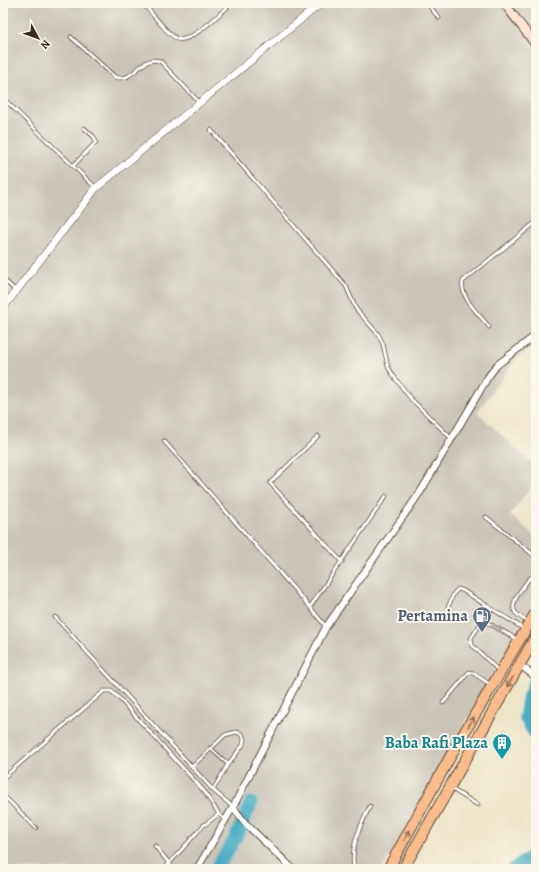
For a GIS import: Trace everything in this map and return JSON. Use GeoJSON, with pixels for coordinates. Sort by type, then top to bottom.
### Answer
{"type":"FeatureCollection","features":[{"type":"Feature","properties":{"kind":"highway"},"geometry":{"type":"LineString","coordinates":[[388,869],[454,750],[536,612]]}},
{"type":"Feature","properties":{"kind":"highway"},"geometry":{"type":"LineString","coordinates":[[403,869],[461,768],[524,668],[536,636]]}},
{"type":"Feature","properties":{"kind":"highway"},"geometry":{"type":"LineString","coordinates":[[454,750],[462,757],[468,757]]}},
{"type":"Feature","properties":{"kind":"highway"},"geometry":{"type":"LineString","coordinates":[[448,761],[459,764],[461,768]]}},
{"type":"Feature","properties":{"kind":"main road"},"geometry":{"type":"LineString","coordinates":[[504,3],[536,45]]}},
{"type":"Feature","properties":{"kind":"street"},"geometry":{"type":"LineString","coordinates":[[3,308],[96,188],[322,3]]}},
{"type":"Feature","properties":{"kind":"street"},"geometry":{"type":"LineString","coordinates":[[198,869],[233,807],[326,627],[421,491],[453,439],[488,377],[497,365],[536,335]]}},
{"type":"Feature","properties":{"kind":"street"},"geometry":{"type":"LineString","coordinates":[[524,668],[536,677]]}},
{"type":"Feature","properties":{"kind":"street"},"geometry":{"type":"LineString","coordinates":[[233,807],[240,818],[293,869]]}},
{"type":"Feature","properties":{"kind":"lane"},"geometry":{"type":"LineString","coordinates":[[144,3],[170,33],[176,38],[184,40],[192,36],[232,3]]}},
{"type":"Feature","properties":{"kind":"lane"},"geometry":{"type":"LineString","coordinates":[[427,3],[439,18]]}},
{"type":"Feature","properties":{"kind":"lane"},"geometry":{"type":"LineString","coordinates":[[71,37],[116,77],[122,79],[127,78],[146,62],[154,59],[160,61],[200,103]]}},
{"type":"Feature","properties":{"kind":"lane"},"geometry":{"type":"LineString","coordinates":[[3,98],[96,188]]}},
{"type":"Feature","properties":{"kind":"lane"},"geometry":{"type":"LineString","coordinates":[[73,166],[96,142],[94,137],[84,128]]}},
{"type":"Feature","properties":{"kind":"lane"},"geometry":{"type":"LineString","coordinates":[[211,130],[346,286],[356,309],[378,334],[383,344],[388,367],[395,378],[411,399],[453,439]]}},
{"type":"Feature","properties":{"kind":"lane"},"geometry":{"type":"LineString","coordinates":[[489,327],[465,296],[462,287],[463,281],[536,222]]}},
{"type":"Feature","properties":{"kind":"lane"},"geometry":{"type":"LineString","coordinates":[[3,279],[16,291]]}},
{"type":"Feature","properties":{"kind":"lane"},"geometry":{"type":"LineString","coordinates":[[318,436],[270,483],[342,562]]}},
{"type":"Feature","properties":{"kind":"lane"},"geometry":{"type":"LineString","coordinates":[[164,441],[326,627]]}},
{"type":"Feature","properties":{"kind":"lane"},"geometry":{"type":"LineString","coordinates":[[310,607],[386,496]]}},
{"type":"Feature","properties":{"kind":"lane"},"geometry":{"type":"LineString","coordinates":[[486,517],[536,557]]}},
{"type":"Feature","properties":{"kind":"lane"},"geometry":{"type":"LineString","coordinates":[[528,626],[515,612],[513,607],[514,602],[529,579],[532,577],[536,578]]}},
{"type":"Feature","properties":{"kind":"lane"},"geometry":{"type":"LineString","coordinates":[[446,612],[454,593],[458,589],[528,626]]}},
{"type":"Feature","properties":{"kind":"lane"},"geometry":{"type":"LineString","coordinates":[[55,617],[213,790],[233,807]]}},
{"type":"Feature","properties":{"kind":"lane"},"geometry":{"type":"LineString","coordinates":[[500,672],[472,645],[471,638],[480,625],[486,622],[519,640]]}},
{"type":"Feature","properties":{"kind":"lane"},"geometry":{"type":"LineString","coordinates":[[444,703],[469,672],[473,673],[492,686]]}},
{"type":"Feature","properties":{"kind":"lane"},"geometry":{"type":"LineString","coordinates":[[3,778],[104,691],[110,691],[118,697],[202,790],[225,821]]}},
{"type":"Feature","properties":{"kind":"lane"},"geometry":{"type":"LineString","coordinates":[[192,767],[225,735],[236,732],[242,734],[244,740],[243,744],[228,764],[213,790]]}},
{"type":"Feature","properties":{"kind":"lane"},"geometry":{"type":"LineString","coordinates":[[210,748],[228,764]]}},
{"type":"Feature","properties":{"kind":"lane"},"geometry":{"type":"LineString","coordinates":[[450,788],[478,805]]}},
{"type":"Feature","properties":{"kind":"lane"},"geometry":{"type":"LineString","coordinates":[[3,795],[36,828]]}},
{"type":"Feature","properties":{"kind":"lane"},"geometry":{"type":"LineString","coordinates":[[354,869],[353,846],[357,832],[370,806]]}},
{"type":"Feature","properties":{"kind":"lane"},"geometry":{"type":"LineString","coordinates":[[164,869],[203,826],[219,814]]}},
{"type":"Feature","properties":{"kind":"lane"},"geometry":{"type":"LineString","coordinates":[[155,846],[174,869]]}},
{"type":"Feature","properties":{"kind":"shaded area"},"geometry":{"type":"Polygon","coordinates":[[[3,3],[536,3],[536,344],[517,358],[477,412],[536,467],[536,481],[510,515],[536,537],[536,599],[382,869],[3,869],[3,3]]]}},
{"type":"Feature","properties":{"kind":"waterway"},"geometry":{"type":"LineString","coordinates":[[536,679],[529,695],[525,717],[536,736]]}},
{"type":"Feature","properties":{"kind":"waterway"},"geometry":{"type":"LineString","coordinates":[[216,869],[235,839],[251,803]]}},
{"type":"Feature","properties":{"kind":"waterway"},"geometry":{"type":"LineString","coordinates":[[513,869],[536,854]]}},
{"type":"Feature","properties":{"kind":"place","name":"Pertamina"},"geometry":{"type":"Point","coordinates":[482,633]}},
{"type":"Feature","properties":{"kind":"place","name":"Baba Rafi Plaza"},"geometry":{"type":"Point","coordinates":[502,760]}}]}
